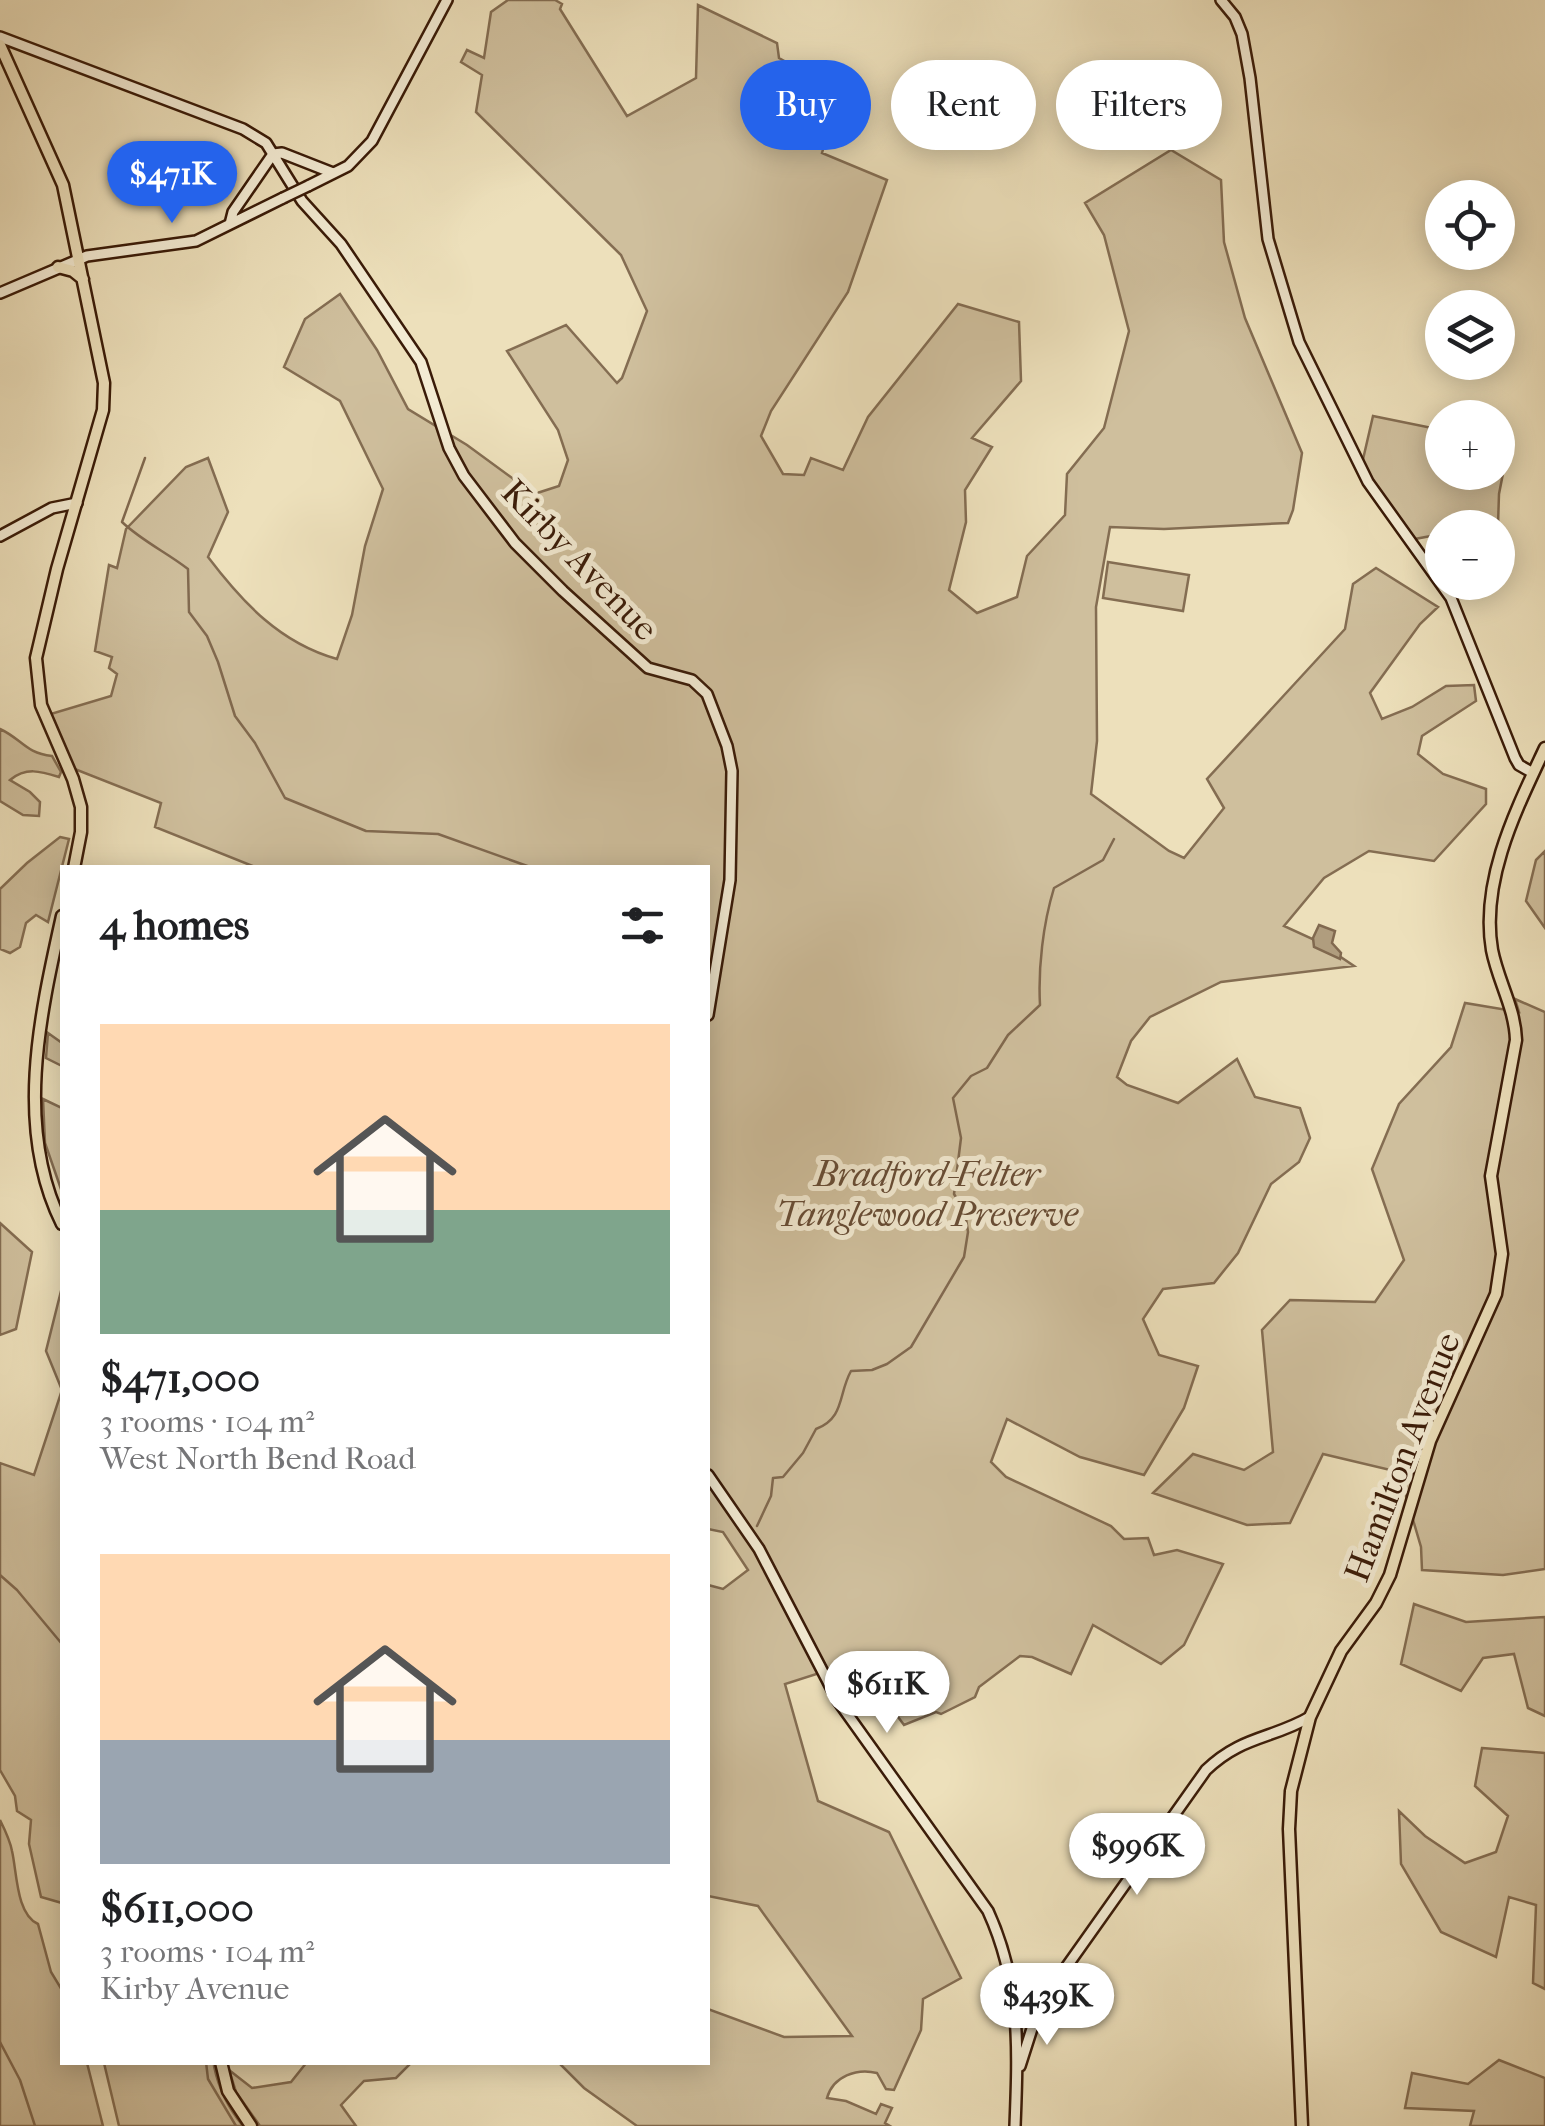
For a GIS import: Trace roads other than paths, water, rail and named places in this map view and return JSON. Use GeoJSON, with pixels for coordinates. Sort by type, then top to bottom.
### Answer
{"type":"FeatureCollection","features":[{"type":"Feature","properties":{"kind":"main road"},"geometry":{"type":"LineString","coordinates":[[2,49],[63,185],[104,396],[46,613],[36,670],[41,706],[81,807],[75,865]]}},
{"type":"Feature","properties":{"kind":"main road"},"geometry":{"type":"LineString","coordinates":[[58,267],[73,271],[84,280]]}},
{"type":"Feature","properties":{"kind":"main road","name":"Hamilton Avenue"},"geometry":{"type":"LineString","coordinates":[[1302,2126],[1289,1830],[1291,1792],[1310,1716],[1340,1651],[1376,1603],[1390,1576],[1430,1441],[1492,1306],[1500,1280],[1501,1237],[1491,1176],[1516,1040],[1514,1018],[1492,948],[1491,904],[1511,824],[1545,748]]}},
{"type":"Feature","properties":{"kind":"main road"},"geometry":{"type":"LineString","coordinates":[[60,927],[37,1050],[38,1151],[44,1181],[60,1219]]}},
{"type":"Feature","properties":{"kind":"main road"},"geometry":{"type":"LineString","coordinates":[[38,1151],[60,1203]]}},
{"type":"Feature","properties":{"kind":"main road"},"geometry":{"type":"LineString","coordinates":[[222,2065],[228,2092],[251,2126]]}},
{"type":"Feature","properties":{"kind":"street"},"geometry":{"type":"LineString","coordinates":[[0,292],[80,258],[186,244],[348,166],[372,141],[447,0]]}},
{"type":"Feature","properties":{"kind":"street"},"geometry":{"type":"LineString","coordinates":[[1221,0],[1235,17],[1245,46],[1268,239],[1299,342],[1368,482],[1451,598],[1515,758],[1533,773]]}},
{"type":"Feature","properties":{"kind":"street","name":"Kirby Avenue"},"geometry":{"type":"LineString","coordinates":[[0,37],[242,129],[266,143],[302,201],[350,257],[420,362],[449,448],[464,476],[504,529],[563,592],[648,668],[692,680],[707,694],[732,771],[730,880],[710,1003]]}},
{"type":"Feature","properties":{"kind":"street"},"geometry":{"type":"LineString","coordinates":[[2,49],[16,41]]}},
{"type":"Feature","properties":{"kind":"street","name":"Kirby Avenue"},"geometry":{"type":"LineString","coordinates":[[273,154],[282,153],[333,173]]}},
{"type":"Feature","properties":{"kind":"street"},"geometry":{"type":"LineString","coordinates":[[230,224],[233,212],[273,154]]}},
{"type":"Feature","properties":{"kind":"street"},"geometry":{"type":"LineString","coordinates":[[0,536],[52,508],[77,503]]}},
{"type":"Feature","properties":{"kind":"street"},"geometry":{"type":"LineString","coordinates":[[710,1478],[759,1549],[838,1702],[980,1896],[998,1938],[1017,2016],[1015,2126]]}},
{"type":"Feature","properties":{"kind":"street"},"geometry":{"type":"LineString","coordinates":[[1017,2016],[1028,2015],[1038,2007],[1206,1770],[1240,1743],[1289,1728],[1310,1716]]}},
{"type":"Feature","properties":{"kind":"street"},"geometry":{"type":"LineString","coordinates":[[1289,1728],[1304,1736]]}},
{"type":"Feature","properties":{"kind":"street"},"geometry":{"type":"LineString","coordinates":[[1017,2068],[1022,2064],[1038,2007]]}},
{"type":"Feature","properties":{"kind":"waterway"},"geometry":{"type":"LineString","coordinates":[[145,458],[122,522],[188,569],[189,612],[207,636],[235,716],[255,743],[285,798],[366,831],[438,834],[525,865]]}},
{"type":"Feature","properties":{"kind":"waterway"},"geometry":{"type":"LineString","coordinates":[[757,1526],[771,1496],[773,1478],[783,1477],[816,1429],[832,1419],[851,1371],[872,1370],[911,1347],[964,1257],[968,1232],[965,1212],[954,1194],[961,1138],[953,1098],[971,1076],[987,1068],[1008,1035],[1040,1005],[1042,946],[1054,888],[1103,860],[1114,839]]}},
{"type":"Feature","properties":{"kind":"waterway"},"geometry":{"type":"LineString","coordinates":[[0,1575],[60,1642]]}},
{"type":"Feature","properties":{"kind":"waterway"},"geometry":{"type":"LineString","coordinates":[[0,2042],[20,2080],[35,2126]]}},
{"type":"Feature","properties":{"kind":"waterway"},"geometry":{"type":"LineString","coordinates":[[206,2065],[208,2079],[236,2126]]}},
{"type":"Feature","properties":{"kind":"park label","name":"Bradford-Felter Tanglewood Preserve"},"geometry":{"type":"Point","coordinates":[927,1194]}}]}
